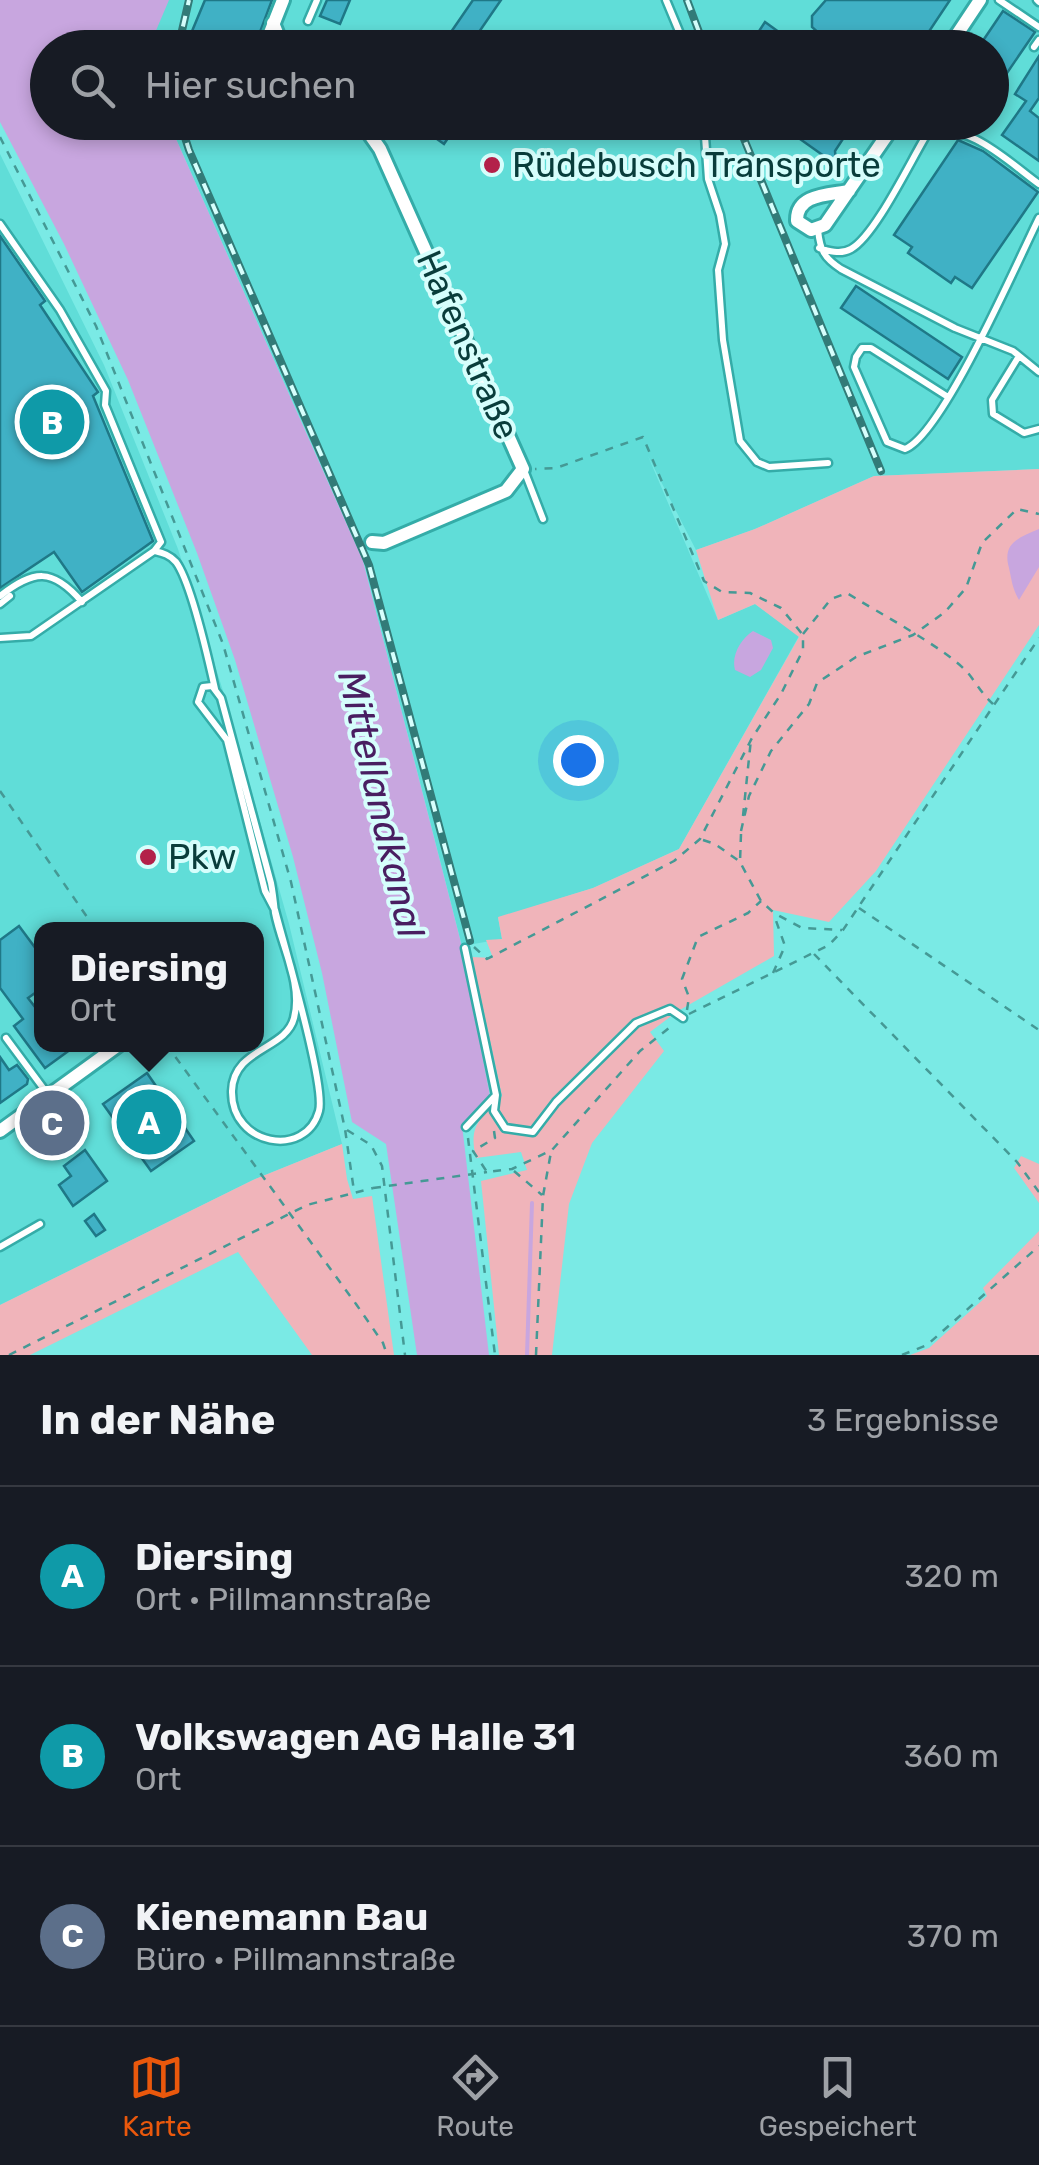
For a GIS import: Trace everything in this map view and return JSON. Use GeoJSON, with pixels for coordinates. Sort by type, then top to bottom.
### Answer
{"type":"FeatureCollection","features":[{"type":"Feature","properties":{"kind":"street"},"geometry":{"type":"LineString","coordinates":[[270,30],[283,0]]}},
{"type":"Feature","properties":{"kind":"street"},"geometry":{"type":"LineString","coordinates":[[960,30],[980,0]]}},
{"type":"Feature","properties":{"kind":"street"},"geometry":{"type":"LineString","coordinates":[[273,23],[276,30]]}},
{"type":"Feature","properties":{"kind":"street","name":"Hafenstraße"},"geometry":{"type":"LineString","coordinates":[[372,542],[384,543],[506,492],[524,469],[373,140]]}},
{"type":"Feature","properties":{"kind":"street"},"geometry":{"type":"LineString","coordinates":[[848,192],[804,200],[798,206],[797,220],[806,229],[818,230],[825,225],[848,192],[884,140]]}},
{"type":"Feature","properties":{"kind":"street"},"geometry":{"type":"LineString","coordinates":[[2,1126],[109,1052]]}},
{"type":"Feature","properties":{"kind":"lane"},"geometry":{"type":"LineString","coordinates":[[308,21],[318,0]]}},
{"type":"Feature","properties":{"kind":"lane"},"geometry":{"type":"LineString","coordinates":[[666,0],[678,30]]}},
{"type":"Feature","properties":{"kind":"lane"},"geometry":{"type":"LineString","coordinates":[[1000,0],[1039,27]]}},
{"type":"Feature","properties":{"kind":"lane"},"geometry":{"type":"LineString","coordinates":[[705,140],[708,179],[725,244],[718,270],[723,340],[740,440],[756,462],[769,467],[828,462]]}},
{"type":"Feature","properties":{"kind":"lane"},"geometry":{"type":"LineString","coordinates":[[820,248],[837,253],[850,250],[867,234],[923,140]]}},
{"type":"Feature","properties":{"kind":"lane"},"geometry":{"type":"LineString","coordinates":[[974,140],[1039,184]]}},
{"type":"Feature","properties":{"kind":"lane"},"geometry":{"type":"LineString","coordinates":[[948,397],[870,348],[862,348],[856,357],[854,367],[887,442],[905,449],[916,445],[948,397],[1039,218]]}},
{"type":"Feature","properties":{"kind":"lane"},"geometry":{"type":"LineString","coordinates":[[0,224],[60,310],[106,391],[105,406],[161,542],[30,636],[0,638]]}},
{"type":"Feature","properties":{"kind":"lane"},"geometry":{"type":"LineString","coordinates":[[818,230],[826,260],[841,270],[1019,356],[1039,372]]}},
{"type":"Feature","properties":{"kind":"lane"},"geometry":{"type":"LineString","coordinates":[[1019,356],[992,400],[993,414],[1024,434],[1039,430]]}},
{"type":"Feature","properties":{"kind":"lane"},"geometry":{"type":"LineString","coordinates":[[524,469],[543,519]]}},
{"type":"Feature","properties":{"kind":"lane"},"geometry":{"type":"LineString","coordinates":[[154,550],[166,554],[180,570],[212,665],[265,891],[275,910],[294,986],[294,1017],[283,1034],[264,1047]]}},
{"type":"Feature","properties":{"kind":"lane"},"geometry":{"type":"LineString","coordinates":[[0,596],[33,575],[68,586],[82,602]]}},
{"type":"Feature","properties":{"kind":"lane"},"geometry":{"type":"LineString","coordinates":[[0,604],[10,596]]}},
{"type":"Feature","properties":{"kind":"lane"},"geometry":{"type":"LineString","coordinates":[[227,740],[198,702],[203,687],[215,690],[220,698],[274,898],[321,1097],[319,1114],[302,1132],[290,1138],[268,1141],[250,1132],[236,1112],[234,1078],[244,1061],[257,1052]]}},
{"type":"Feature","properties":{"kind":"lane"},"geometry":{"type":"LineString","coordinates":[[468,946],[496,1095],[494,1111],[505,1128],[533,1132],[556,1102],[636,1023],[670,1010],[684,1017]]}},
{"type":"Feature","properties":{"kind":"lane"},"geometry":{"type":"LineString","coordinates":[[6,1038],[48,1096]]}},
{"type":"Feature","properties":{"kind":"lane"},"geometry":{"type":"LineString","coordinates":[[466,1127],[496,1095]]}},
{"type":"Feature","properties":{"kind":"lane"},"geometry":{"type":"LineString","coordinates":[[0,1247],[40,1224]]}},
{"type":"Feature","properties":{"kind":"path"},"geometry":{"type":"LineString","coordinates":[[524,469],[556,468],[643,436],[704,580],[722,592],[750,593],[781,608],[803,634]]}},
{"type":"Feature","properties":{"kind":"path"},"geometry":{"type":"LineString","coordinates":[[741,832],[749,796],[771,751],[809,704],[817,684],[856,656],[913,635],[946,612],[966,588],[982,544],[1017,510],[1039,514]]}},
{"type":"Feature","properties":{"kind":"path"},"geometry":{"type":"LineString","coordinates":[[468,946],[487,959],[674,861],[700,839],[752,738],[781,694],[803,650],[803,634],[831,599],[847,594],[913,635],[968,673],[977,689],[994,704]]}},
{"type":"Feature","properties":{"kind":"path"},"geometry":{"type":"LineString","coordinates":[[9,1355],[289,1213],[354,1191],[512,1169],[552,1150],[640,1051],[684,1017],[828,945],[843,930],[1039,638]]}},
{"type":"Feature","properties":{"kind":"path"},"geometry":{"type":"LineString","coordinates":[[740,862],[752,738]]}},
{"type":"Feature","properties":{"kind":"path"},"geometry":{"type":"LineString","coordinates":[[0,791],[90,922]]}},
{"type":"Feature","properties":{"kind":"path"},"geometry":{"type":"LineString","coordinates":[[700,839],[716,844],[740,862],[761,901],[774,913],[802,928],[843,930]]}},
{"type":"Feature","properties":{"kind":"path"},"geometry":{"type":"LineString","coordinates":[[684,1017],[689,997],[682,978],[698,937],[748,912],[761,901]]}},
{"type":"Feature","properties":{"kind":"path"},"geometry":{"type":"LineString","coordinates":[[858,907],[1039,1030]]}},
{"type":"Feature","properties":{"kind":"path"},"geometry":{"type":"LineString","coordinates":[[773,974],[784,946],[774,913]]}},
{"type":"Feature","properties":{"kind":"path"},"geometry":{"type":"LineString","coordinates":[[813,953],[1017,1162],[1039,1192]]}},
{"type":"Feature","properties":{"kind":"path"},"geometry":{"type":"LineString","coordinates":[[172,1052],[374,1330],[387,1355]]}},
{"type":"Feature","properties":{"kind":"path"},"geometry":{"type":"LineString","coordinates":[[466,1127],[494,1355]]}},
{"type":"Feature","properties":{"kind":"path"},"geometry":{"type":"LineString","coordinates":[[354,1191],[345,1129],[371,1145],[382,1166],[405,1355]]}},
{"type":"Feature","properties":{"kind":"path"},"geometry":{"type":"LineString","coordinates":[[487,1172],[474,1151],[494,1138]]}},
{"type":"Feature","properties":{"kind":"path"},"geometry":{"type":"LineString","coordinates":[[536,1355],[543,1196],[552,1150]]}},
{"type":"Feature","properties":{"kind":"path"},"geometry":{"type":"LineString","coordinates":[[512,1169],[543,1196]]}},
{"type":"Feature","properties":{"kind":"path"},"geometry":{"type":"LineString","coordinates":[[902,1355],[926,1345],[1039,1246]]}},
{"type":"Feature","properties":{"kind":"shaded area"},"geometry":{"type":"Polygon","coordinates":[[[125,0],[1039,0],[1039,469],[874,476],[755,529],[696,550],[648,456],[718,620],[755,604],[799,636],[679,849],[593,888],[498,918],[502,939],[462,946],[363,560],[177,140],[1009,140],[1009,30],[140,30],[125,0]]]}},
{"type":"Feature","properties":{"kind":"shaded area"},"geometry":{"type":"Polygon","coordinates":[[[0,154],[104,365],[178,549],[289,924],[342,1144],[253,1180],[0,1305],[0,154]]]}},
{"type":"Feature","properties":{"kind":"shaded area"},"geometry":{"type":"Polygon","coordinates":[[[1039,469],[1039,625],[876,871],[829,922],[773,910],[774,956],[678,1011],[650,1032],[664,1051],[592,1143],[569,1204],[552,1355],[499,1355],[481,1181],[527,1170],[521,1152],[476,1158],[475,1130],[502,1096],[472,957],[493,958],[486,940],[502,939],[498,917],[593,888],[679,849],[799,637],[755,604],[718,620],[696,550],[755,529],[874,476],[1039,469]]]}},
{"type":"Feature","properties":{"kind":"shaded area"},"geometry":{"type":"Polygon","coordinates":[[[342,1144],[353,1199],[372,1196],[394,1355],[312,1355],[238,1252],[30,1355],[0,1355],[0,1305],[253,1180],[342,1144]]]}},
{"type":"Feature","properties":{"kind":"shaded area"},"geometry":{"type":"Polygon","coordinates":[[[1021,1156],[1039,1164],[1039,1203],[1014,1168],[1021,1156]]]}},
{"type":"Feature","properties":{"kind":"shaded area"},"geometry":{"type":"Polygon","coordinates":[[[1039,1231],[1039,1355],[910,1355],[929,1348],[987,1296],[983,1288],[1039,1231]]]}},
{"type":"Feature","properties":{"kind":"water","name":"Mittellandkanal"},"geometry":{"type":"Polygon","coordinates":[[[0,0],[169,0],[156,30],[30,30],[30,140],[177,140],[363,561],[460,939],[490,1096],[462,1125],[489,1355],[417,1355],[386,1144],[352,1122],[322,973],[293,857],[235,660],[128,380],[64,244],[0,122],[0,0]]]}},
{"type":"Feature","properties":{"kind":"water"},"geometry":{"type":"Polygon","coordinates":[[[1039,529],[1039,567],[1019,600],[1012,584],[1008,553],[1018,539],[1039,529]]]}},
{"type":"Feature","properties":{"kind":"water"},"geometry":{"type":"Polygon","coordinates":[[[753,631],[771,640],[773,648],[761,670],[750,677],[735,670],[734,659],[741,643],[753,631]]]}},
{"type":"Feature","properties":{"kind":"building"},"geometry":{"type":"Polygon","coordinates":[[[205,0],[272,0],[261,30],[192,30],[205,0]]]}},
{"type":"Feature","properties":{"kind":"building"},"geometry":{"type":"Polygon","coordinates":[[[327,0],[350,0],[340,24],[320,16],[327,0]]]}},
{"type":"Feature","properties":{"kind":"building"},"geometry":{"type":"Polygon","coordinates":[[[473,0],[501,0],[480,30],[452,30],[473,0]]]}},
{"type":"Feature","properties":{"kind":"building"},"geometry":{"type":"Polygon","coordinates":[[[826,0],[950,0],[930,30],[815,30],[812,16],[826,0]]]}},
{"type":"Feature","properties":{"kind":"building"},"geometry":{"type":"Polygon","coordinates":[[[1003,11],[1035,32],[1009,70],[1009,30],[990,30],[1003,11]]]}},
{"type":"Feature","properties":{"kind":"building"},"geometry":{"type":"Polygon","coordinates":[[[765,22],[776,30],[760,30],[765,22]]]}},
{"type":"Feature","properties":{"kind":"building"},"geometry":{"type":"Polygon","coordinates":[[[1039,56],[1039,98],[1030,111],[1039,118],[1039,161],[1009,140],[1009,125],[1026,101],[1015,94],[1039,56]]]}},
{"type":"Feature","properties":{"kind":"building"},"geometry":{"type":"Polygon","coordinates":[[[801,140],[842,140],[835,151],[836,161],[826,162],[824,156],[801,140]]]}},
{"type":"Feature","properties":{"kind":"building"},"geometry":{"type":"Polygon","coordinates":[[[958,140],[983,151],[1038,192],[972,288],[955,277],[951,283],[908,253],[912,247],[894,235],[958,140]]]}},
{"type":"Feature","properties":{"kind":"building"},"geometry":{"type":"Polygon","coordinates":[[[0,236],[45,301],[40,305],[98,392],[93,396],[153,541],[82,592],[54,552],[0,588],[0,236]]]}},
{"type":"Feature","properties":{"kind":"building"},"geometry":{"type":"Polygon","coordinates":[[[856,286],[962,357],[948,379],[841,308],[856,286]]]}},
{"type":"Feature","properties":{"kind":"building"},"geometry":{"type":"Polygon","coordinates":[[[19,926],[34,946],[34,994],[28,998],[34,1006],[34,1052],[67,1052],[45,1068],[14,1026],[23,1019],[0,988],[0,940],[19,926]]]}},
{"type":"Feature","properties":{"kind":"building"},"geometry":{"type":"Polygon","coordinates":[[[0,1057],[9,1070],[17,1065],[28,1079],[27,1084],[0,1103],[0,1057]]]}},
{"type":"Feature","properties":{"kind":"building"},"geometry":{"type":"Polygon","coordinates":[[[147,1073],[194,1141],[151,1171],[103,1104],[147,1073]]]}},
{"type":"Feature","properties":{"kind":"building"},"geometry":{"type":"Polygon","coordinates":[[[55,1107],[67,1124],[47,1138],[35,1121],[55,1107]]]}},
{"type":"Feature","properties":{"kind":"building"},"geometry":{"type":"Polygon","coordinates":[[[85,1150],[107,1181],[73,1206],[59,1185],[71,1176],[64,1166],[85,1150]]]}},
{"type":"Feature","properties":{"kind":"building"},"geometry":{"type":"Polygon","coordinates":[[[94,1214],[105,1230],[96,1236],[85,1221],[94,1214]]]}},
{"type":"Feature","properties":{"kind":"waterway"},"geometry":{"type":"LineString","coordinates":[[527,1355],[532,1203]]}},
{"type":"Feature","properties":{"kind":"railway"},"geometry":{"type":"LineString","coordinates":[[182,30],[189,0]]}},
{"type":"Feature","properties":{"kind":"railway"},"geometry":{"type":"LineString","coordinates":[[687,0],[698,30]]}},
{"type":"Feature","properties":{"kind":"railway"},"geometry":{"type":"LineString","coordinates":[[186,140],[369,565],[470,941]]}},
{"type":"Feature","properties":{"kind":"railway"},"geometry":{"type":"LineString","coordinates":[[744,140],[881,471]]}},
{"type":"Feature","properties":{"kind":"place","name":"Rüdebusch Transporte"},"geometry":{"type":"Point","coordinates":[492,165]}},
{"type":"Feature","properties":{"kind":"place","name":"Volkswagen AG Halle 31"},"geometry":{"type":"Point","coordinates":[52,422]}},
{"type":"Feature","properties":{"kind":"place","name":"Pkw"},"geometry":{"type":"Point","coordinates":[148,857]}},
{"type":"Feature","properties":{"kind":"place","name":"Diersing"},"geometry":{"type":"Point","coordinates":[149,1122]}},
{"type":"Feature","properties":{"kind":"place","name":"Kienemann Bau"},"geometry":{"type":"Point","coordinates":[52,1123]}}]}
